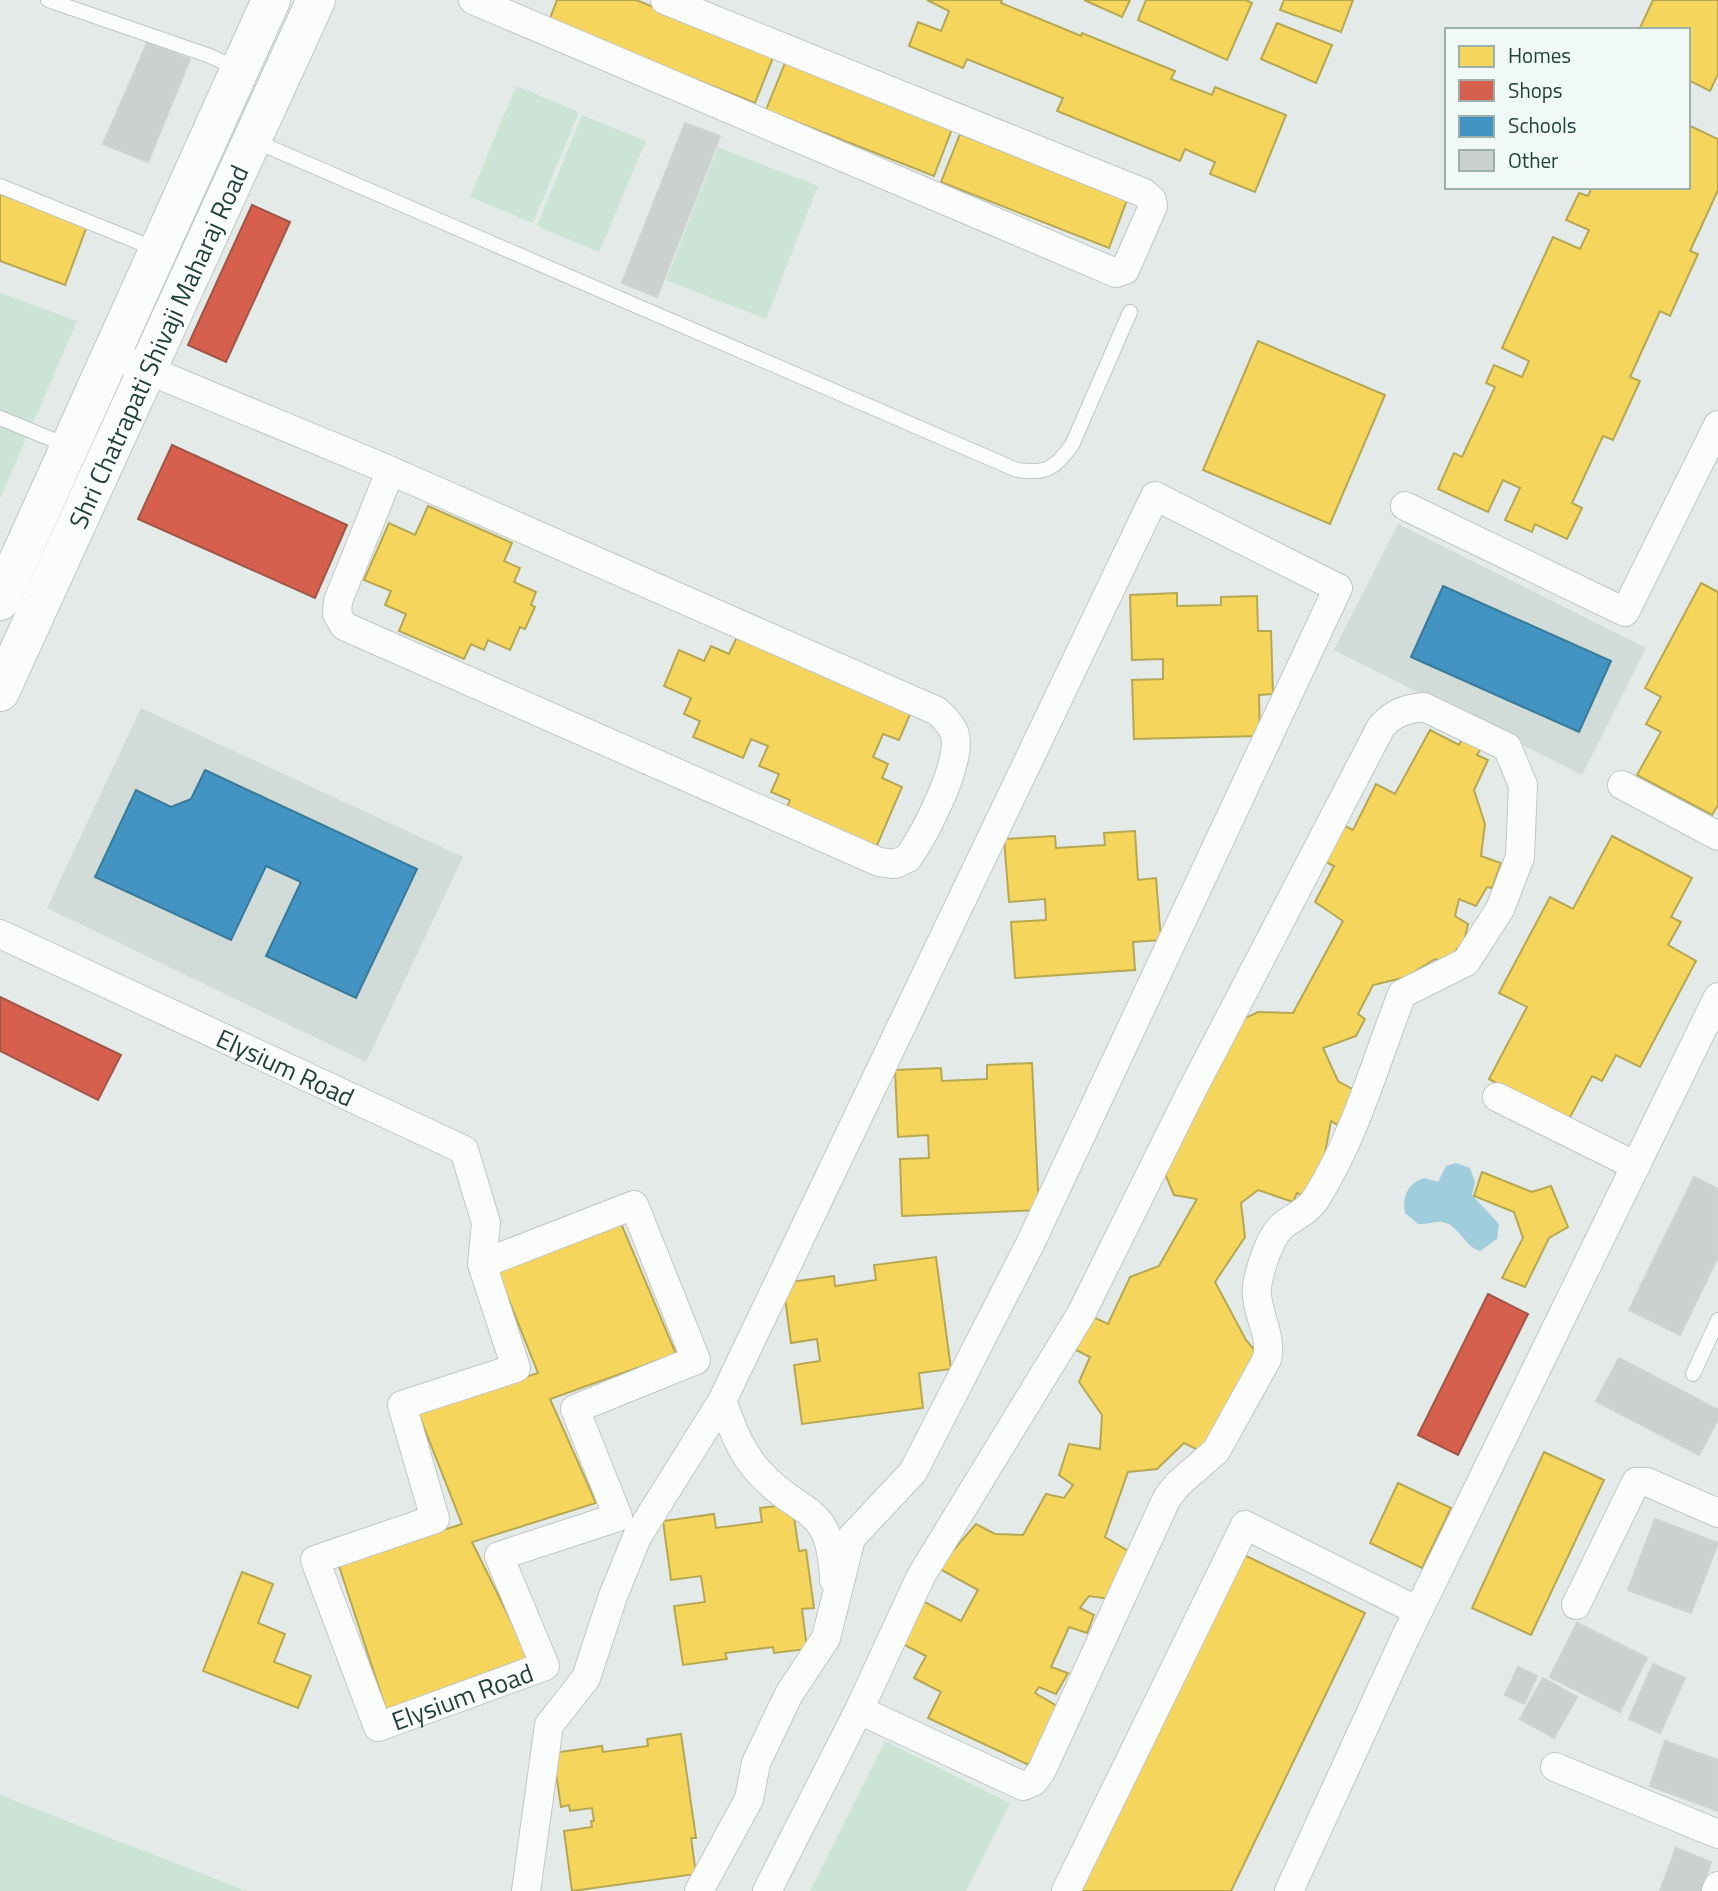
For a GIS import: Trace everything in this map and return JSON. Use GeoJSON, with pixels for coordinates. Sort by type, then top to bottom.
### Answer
{"type":"FeatureCollection","features":[{"type":"Feature","properties":{"kind":"main road","name":"Shri Chatrapati Shivaji Maharaj Road"},"geometry":{"type":"LineString","coordinates":[[0,601],[271,0]]}},
{"type":"Feature","properties":{"kind":"main road","name":"Shri Chatrapati Shivaji Maharaj Road"},"geometry":{"type":"LineString","coordinates":[[0,692],[316,0]]}},
{"type":"Feature","properties":{"kind":"street"},"geometry":{"type":"LineString","coordinates":[[473,0],[504,6],[1116,273],[1125,270],[1153,206],[1152,200],[1144,193],[665,0]]}},
{"type":"Feature","properties":{"kind":"street"},"geometry":{"type":"LineString","coordinates":[[241,71],[278,85]]}},
{"type":"Feature","properties":{"kind":"street"},"geometry":{"type":"LineString","coordinates":[[112,356],[148,368],[390,472],[937,711],[954,731],[957,747],[948,781],[908,858],[895,864],[879,862],[345,626],[337,614],[338,601],[390,472]]}},
{"type":"Feature","properties":{"kind":"street"},"geometry":{"type":"LineString","coordinates":[[1405,506],[1625,612],[1718,425]]}},
{"type":"Feature","properties":{"kind":"street"},"geometry":{"type":"LineString","coordinates":[[526,1891],[549,1725],[586,1678],[613,1596],[637,1537],[722,1401],[1155,496],[1338,588],[1030,1244],[913,1472],[851,1538],[826,1638],[789,1694],[756,1763],[749,1799],[699,1886]]}},
{"type":"Feature","properties":{"kind":"street"},"geometry":{"type":"LineString","coordinates":[[767,1891],[859,1710],[921,1576],[1081,1314],[1189,1096],[1381,727],[1391,716],[1408,708],[1424,707],[1507,747],[1523,785],[1520,858],[1500,909],[1466,962],[1402,994],[1367,1083],[1360,1115],[1317,1197],[1308,1210],[1282,1226],[1273,1237],[1256,1288],[1270,1348],[1267,1359],[1216,1451],[1178,1484],[1167,1498],[1041,1772],[1033,1782],[1023,1786],[859,1710]]}},
{"type":"Feature","properties":{"kind":"street"},"geometry":{"type":"LineString","coordinates":[[1622,785],[1718,836]]}},
{"type":"Feature","properties":{"kind":"street","name":"Elysium Road"},"geometry":{"type":"LineString","coordinates":[[0,934],[464,1150],[486,1223],[482,1264],[516,1368],[402,1405],[435,1520],[315,1560],[378,1727],[545,1666],[499,1556],[618,1517],[575,1409],[696,1360],[634,1205],[482,1264]]}},
{"type":"Feature","properties":{"kind":"street"},"geometry":{"type":"LineString","coordinates":[[1289,1891],[1418,1611],[1718,997]]}},
{"type":"Feature","properties":{"kind":"street"},"geometry":{"type":"LineString","coordinates":[[1497,1097],[1636,1166]]}},
{"type":"Feature","properties":{"kind":"street"},"geometry":{"type":"LineString","coordinates":[[722,1401],[739,1446],[758,1471],[772,1486],[808,1508],[823,1525],[833,1555],[835,1597]]}},
{"type":"Feature","properties":{"kind":"street"},"geometry":{"type":"LineString","coordinates":[[1576,1605],[1636,1482],[1647,1482],[1718,1513]]}},
{"type":"Feature","properties":{"kind":"street"},"geometry":{"type":"LineString","coordinates":[[1066,1891],[1245,1525],[1418,1611]]}},
{"type":"Feature","properties":{"kind":"street"},"geometry":{"type":"LineString","coordinates":[[1555,1767],[1718,1834]]}},
{"type":"Feature","properties":{"kind":"lane"},"geometry":{"type":"LineString","coordinates":[[48,0],[209,56],[241,71]]}},
{"type":"Feature","properties":{"kind":"lane"},"geometry":{"type":"LineString","coordinates":[[253,141],[1017,470],[1039,473],[1058,463],[1072,445],[1130,312]]}},
{"type":"Feature","properties":{"kind":"lane"},"geometry":{"type":"LineString","coordinates":[[0,186],[159,251]]}},
{"type":"Feature","properties":{"kind":"lane"},"geometry":{"type":"LineString","coordinates":[[0,418],[69,447]]}},
{"type":"Feature","properties":{"kind":"lane"},"geometry":{"type":"LineString","coordinates":[[1693,1374],[1718,1321]]}},
{"type":"Feature","properties":{"kind":"shaded area"},"geometry":{"type":"Polygon","coordinates":[[[1398,524],[1646,648],[1582,775],[1334,650],[1398,524]]]}},
{"type":"Feature","properties":{"kind":"shaded area"},"geometry":{"type":"Polygon","coordinates":[[[141,708],[463,857],[366,1062],[47,908],[141,708]]]}},
{"type":"Feature","properties":{"kind":"green space"},"geometry":{"type":"Polygon","coordinates":[[[516,86],[579,112],[533,223],[470,197],[516,86]]]}},
{"type":"Feature","properties":{"kind":"green space"},"geometry":{"type":"Polygon","coordinates":[[[582,115],[646,141],[599,252],[537,226],[582,115]]]}},
{"type":"Feature","properties":{"kind":"green space"},"geometry":{"type":"Polygon","coordinates":[[[718,147],[818,186],[766,319],[666,280],[718,147]]]}},
{"type":"Feature","properties":{"kind":"green space"},"geometry":{"type":"Polygon","coordinates":[[[0,293],[77,321],[0,499],[0,293]]]}},
{"type":"Feature","properties":{"kind":"green space"},"geometry":{"type":"Polygon","coordinates":[[[885,1741],[1010,1803],[966,1891],[810,1891],[885,1741]]]}},
{"type":"Feature","properties":{"kind":"green space"},"geometry":{"type":"Polygon","coordinates":[[[0,1795],[247,1891],[0,1891],[0,1795]]]}},
{"type":"Feature","properties":{"kind":"water"},"geometry":{"type":"Polygon","coordinates":[[[1456,1163],[1470,1168],[1475,1182],[1472,1195],[1499,1224],[1497,1239],[1480,1251],[1448,1224],[1418,1224],[1405,1213],[1404,1201],[1414,1183],[1425,1178],[1438,1182],[1446,1166],[1456,1163]]]}},
{"type":"Feature","properties":{"kind":"building: Homes"},"geometry":{"type":"Polygon","coordinates":[[[557,0],[636,0],[774,55],[755,103],[549,21],[557,0]]]}},
{"type":"Feature","properties":{"kind":"building: Homes"},"geometry":{"type":"Polygon","coordinates":[[[927,0],[1002,0],[1001,3],[1081,36],[1082,33],[1175,71],[1171,79],[1212,95],[1215,87],[1286,115],[1255,192],[1210,174],[1215,162],[1185,149],[1180,161],[1057,111],[1063,98],[967,59],[963,68],[909,46],[918,22],[941,31],[949,11],[927,0]]]}},
{"type":"Feature","properties":{"kind":"building: Homes"},"geometry":{"type":"Polygon","coordinates":[[[1084,0],[1130,0],[1122,17],[1084,0]]]}},
{"type":"Feature","properties":{"kind":"building: Homes"},"geometry":{"type":"Polygon","coordinates":[[[1146,0],[1246,0],[1252,3],[1227,60],[1138,20],[1146,0]]]}},
{"type":"Feature","properties":{"kind":"building: Homes"},"geometry":{"type":"Polygon","coordinates":[[[1284,0],[1353,0],[1341,32],[1280,10],[1284,0]]]}},
{"type":"Feature","properties":{"kind":"building: Homes"},"geometry":{"type":"Polygon","coordinates":[[[1653,0],[1718,0],[1718,74],[1710,91],[1690,81],[1690,28],[1640,28],[1653,0]]]}},
{"type":"Feature","properties":{"kind":"building: Homes"},"geometry":{"type":"Polygon","coordinates":[[[1277,23],[1332,45],[1316,83],[1261,59],[1277,23]]]}},
{"type":"Feature","properties":{"kind":"building: Homes"},"geometry":{"type":"Polygon","coordinates":[[[785,63],[952,129],[934,176],[766,110],[785,63]]]}},
{"type":"Feature","properties":{"kind":"building: Homes"},"geometry":{"type":"Polygon","coordinates":[[[1690,126],[1718,139],[1718,190],[1690,251],[1698,254],[1670,316],[1660,311],[1630,377],[1640,381],[1613,440],[1603,436],[1572,503],[1582,508],[1567,539],[1535,524],[1532,532],[1505,520],[1520,488],[1503,480],[1488,512],[1438,489],[1454,453],[1462,457],[1495,387],[1486,383],[1494,365],[1522,377],[1529,361],[1502,348],[1553,237],[1580,249],[1589,230],[1566,220],[1579,193],[1588,196],[1591,189],[1690,189],[1690,126]]]}},
{"type":"Feature","properties":{"kind":"building: Homes"},"geometry":{"type":"Polygon","coordinates":[[[960,134],[1127,200],[1109,248],[941,182],[960,134]]]}},
{"type":"Feature","properties":{"kind":"building: Homes"},"geometry":{"type":"Polygon","coordinates":[[[0,194],[87,226],[65,285],[0,261],[0,194]]]}},
{"type":"Feature","properties":{"kind":"building: Homes"},"geometry":{"type":"Polygon","coordinates":[[[1258,341],[1385,395],[1330,524],[1203,470],[1258,341]]]}},
{"type":"Feature","properties":{"kind":"building: Homes"},"geometry":{"type":"Polygon","coordinates":[[[428,506],[512,543],[504,561],[520,568],[514,582],[536,592],[531,605],[535,607],[525,629],[520,627],[510,650],[488,640],[484,650],[471,644],[464,659],[399,631],[406,614],[385,605],[391,591],[364,580],[389,523],[415,535],[428,506]]]}},
{"type":"Feature","properties":{"kind":"building: Homes"},"geometry":{"type":"Polygon","coordinates":[[[1701,583],[1718,592],[1718,805],[1712,815],[1637,775],[1661,732],[1646,724],[1661,697],[1645,688],[1701,583]]]}},
{"type":"Feature","properties":{"kind":"building: Homes"},"geometry":{"type":"Polygon","coordinates":[[[1177,593],[1177,606],[1221,605],[1221,597],[1257,596],[1258,631],[1271,631],[1273,694],[1259,695],[1260,736],[1134,739],[1132,680],[1163,679],[1163,659],[1132,660],[1130,595],[1177,593]]]}},
{"type":"Feature","properties":{"kind":"building: Homes"},"geometry":{"type":"Polygon","coordinates":[[[737,637],[911,712],[899,740],[883,734],[873,757],[888,764],[882,778],[902,787],[875,850],[785,812],[790,800],[771,792],[779,774],[759,766],[768,746],[751,739],[743,758],[693,737],[700,721],[684,714],[691,698],[664,686],[679,650],[704,661],[711,646],[729,654],[737,637]]]}},
{"type":"Feature","properties":{"kind":"building: Homes"},"geometry":{"type":"Polygon","coordinates":[[[1430,730],[1459,745],[1464,735],[1483,745],[1477,755],[1488,760],[1474,790],[1485,824],[1481,856],[1501,863],[1492,888],[1487,887],[1476,906],[1459,899],[1455,916],[1468,924],[1462,951],[1457,949],[1449,963],[1435,959],[1406,977],[1373,985],[1358,1014],[1365,1019],[1356,1036],[1323,1048],[1338,1081],[1356,1091],[1342,1128],[1331,1121],[1323,1164],[1306,1197],[1297,1193],[1293,1202],[1258,1190],[1241,1203],[1245,1237],[1215,1282],[1246,1340],[1256,1352],[1202,1452],[1184,1443],[1157,1469],[1128,1472],[1105,1537],[1135,1555],[1110,1599],[1089,1596],[1080,1608],[1094,1615],[1087,1633],[1069,1627],[1051,1667],[1068,1673],[1056,1694],[1039,1687],[1035,1693],[1057,1706],[1031,1766],[928,1718],[941,1692],[914,1678],[926,1656],[899,1642],[921,1600],[961,1621],[978,1590],[938,1568],[976,1524],[995,1534],[1023,1535],[1046,1494],[1064,1498],[1073,1485],[1059,1475],[1069,1444],[1100,1449],[1102,1415],[1079,1382],[1090,1357],[1074,1349],[1089,1315],[1108,1324],[1130,1277],[1159,1266],[1197,1199],[1174,1195],[1162,1167],[1233,1024],[1258,1012],[1293,1013],[1343,921],[1315,902],[1334,866],[1320,859],[1339,823],[1353,830],[1376,784],[1395,794],[1430,730]]]}},
{"type":"Feature","properties":{"kind":"building: Homes"},"geometry":{"type":"Polygon","coordinates":[[[1135,831],[1138,880],[1156,878],[1161,940],[1133,942],[1135,970],[1015,978],[1011,922],[1046,920],[1045,899],[1009,902],[1004,839],[1055,836],[1056,848],[1105,845],[1104,833],[1135,831]]]}},
{"type":"Feature","properties":{"kind":"building: Homes"},"geometry":{"type":"Polygon","coordinates":[[[1612,836],[1692,878],[1671,917],[1681,922],[1668,945],[1696,961],[1640,1067],[1616,1055],[1602,1081],[1592,1076],[1568,1121],[1489,1079],[1527,1007],[1499,993],[1550,897],[1573,909],[1612,836]]]}},
{"type":"Feature","properties":{"kind":"building: Homes"},"geometry":{"type":"Polygon","coordinates":[[[1032,1063],[1039,1210],[902,1216],[900,1159],[929,1158],[928,1135],[898,1137],[895,1070],[941,1068],[942,1081],[987,1079],[987,1065],[1032,1063]]]}},
{"type":"Feature","properties":{"kind":"building: Homes"},"geometry":{"type":"Polygon","coordinates":[[[1482,1172],[1532,1192],[1551,1186],[1568,1227],[1549,1238],[1525,1287],[1502,1278],[1523,1238],[1514,1212],[1474,1196],[1482,1172]]]}},
{"type":"Feature","properties":{"kind":"building: Homes"},"geometry":{"type":"Polygon","coordinates":[[[620,1221],[676,1354],[550,1399],[596,1503],[472,1542],[529,1658],[387,1712],[338,1563],[462,1524],[418,1412],[538,1373],[496,1268],[620,1221]]]}},
{"type":"Feature","properties":{"kind":"building: Homes"},"geometry":{"type":"Polygon","coordinates":[[[936,1257],[951,1369],[919,1373],[923,1408],[802,1424],[794,1365],[820,1361],[817,1339],[791,1343],[783,1283],[834,1276],[835,1286],[876,1280],[874,1265],[936,1257]]]}},
{"type":"Feature","properties":{"kind":"building: Homes"},"geometry":{"type":"Polygon","coordinates":[[[1544,1452],[1604,1480],[1531,1635],[1472,1608],[1544,1452]]]}},
{"type":"Feature","properties":{"kind":"building: Homes"},"geometry":{"type":"Polygon","coordinates":[[[1398,1483],[1451,1508],[1422,1568],[1370,1543],[1398,1483]]]}},
{"type":"Feature","properties":{"kind":"building: Homes"},"geometry":{"type":"Polygon","coordinates":[[[792,1504],[799,1551],[806,1550],[814,1608],[802,1609],[807,1649],[774,1653],[773,1647],[725,1653],[727,1659],[683,1665],[674,1606],[705,1602],[701,1576],[671,1580],[663,1521],[714,1514],[716,1528],[762,1522],[760,1508],[792,1504]]]}},
{"type":"Feature","properties":{"kind":"building: Homes"},"geometry":{"type":"Polygon","coordinates":[[[1240,1553],[1365,1613],[1231,1891],[1077,1891],[1240,1553]]]}},
{"type":"Feature","properties":{"kind":"building: Homes"},"geometry":{"type":"Polygon","coordinates":[[[242,1572],[273,1584],[258,1623],[285,1634],[274,1662],[311,1676],[298,1708],[203,1671],[242,1572]]]}},
{"type":"Feature","properties":{"kind":"building: Homes"},"geometry":{"type":"Polygon","coordinates":[[[681,1734],[696,1838],[691,1838],[696,1874],[572,1891],[564,1831],[592,1827],[591,1821],[594,1821],[592,1808],[570,1811],[569,1805],[561,1807],[553,1753],[602,1746],[603,1752],[648,1746],[647,1739],[681,1734]]]}},
{"type":"Feature","properties":{"kind":"building: Shops"},"geometry":{"type":"Polygon","coordinates":[[[252,205],[290,222],[226,362],[188,345],[252,205]]]}},
{"type":"Feature","properties":{"kind":"building: Shops"},"geometry":{"type":"Polygon","coordinates":[[[172,445],[347,525],[315,598],[138,519],[172,445]]]}},
{"type":"Feature","properties":{"kind":"building: Shops"},"geometry":{"type":"Polygon","coordinates":[[[0,997],[121,1055],[98,1100],[0,1051],[0,997]]]}},
{"type":"Feature","properties":{"kind":"building: Shops"},"geometry":{"type":"Polygon","coordinates":[[[1488,1294],[1528,1314],[1458,1455],[1418,1435],[1488,1294]]]}},
{"type":"Feature","properties":{"kind":"building: Schools"},"geometry":{"type":"Polygon","coordinates":[[[1443,586],[1611,661],[1579,732],[1411,657],[1443,586]]]}},
{"type":"Feature","properties":{"kind":"building: Schools"},"geometry":{"type":"Polygon","coordinates":[[[205,770],[417,869],[356,998],[266,956],[301,882],[266,866],[231,940],[95,877],[136,790],[171,807],[191,799],[205,770]]]}},
{"type":"Feature","properties":{"kind":"building: Other"},"geometry":{"type":"Polygon","coordinates":[[[147,43],[190,59],[148,162],[103,144],[147,43]]]}},
{"type":"Feature","properties":{"kind":"building: Other"},"geometry":{"type":"Polygon","coordinates":[[[685,123],[720,136],[657,297],[622,283],[685,123]]]}},
{"type":"Feature","properties":{"kind":"building: Other"},"geometry":{"type":"Polygon","coordinates":[[[1694,1177],[1718,1189],[1718,1257],[1680,1335],[1629,1310],[1694,1177]]]}},
{"type":"Feature","properties":{"kind":"building: Other"},"geometry":{"type":"Polygon","coordinates":[[[1619,1358],[1718,1410],[1718,1419],[1699,1455],[1596,1401],[1619,1358]]]}},
{"type":"Feature","properties":{"kind":"building: Other"},"geometry":{"type":"Polygon","coordinates":[[[1655,1519],[1718,1543],[1691,1613],[1628,1590],[1655,1519]]]}},
{"type":"Feature","properties":{"kind":"building: Other"},"geometry":{"type":"Polygon","coordinates":[[[1577,1623],[1647,1658],[1620,1712],[1550,1677],[1577,1623]]]}},
{"type":"Feature","properties":{"kind":"building: Other"},"geometry":{"type":"Polygon","coordinates":[[[1653,1664],[1685,1678],[1660,1733],[1629,1719],[1653,1664]]]}},
{"type":"Feature","properties":{"kind":"building: Other"},"geometry":{"type":"Polygon","coordinates":[[[1518,1667],[1537,1676],[1524,1704],[1505,1695],[1518,1667]]]}},
{"type":"Feature","properties":{"kind":"building: Other"},"geometry":{"type":"Polygon","coordinates":[[[1543,1678],[1577,1697],[1554,1738],[1520,1719],[1543,1678]]]}},
{"type":"Feature","properties":{"kind":"building: Other"},"geometry":{"type":"Polygon","coordinates":[[[1665,1741],[1718,1760],[1718,1811],[1650,1786],[1665,1741]]]}},
{"type":"Feature","properties":{"kind":"building: Other"},"geometry":{"type":"Polygon","coordinates":[[[1676,1848],[1711,1862],[1701,1891],[1660,1891],[1676,1848]]]}}]}
